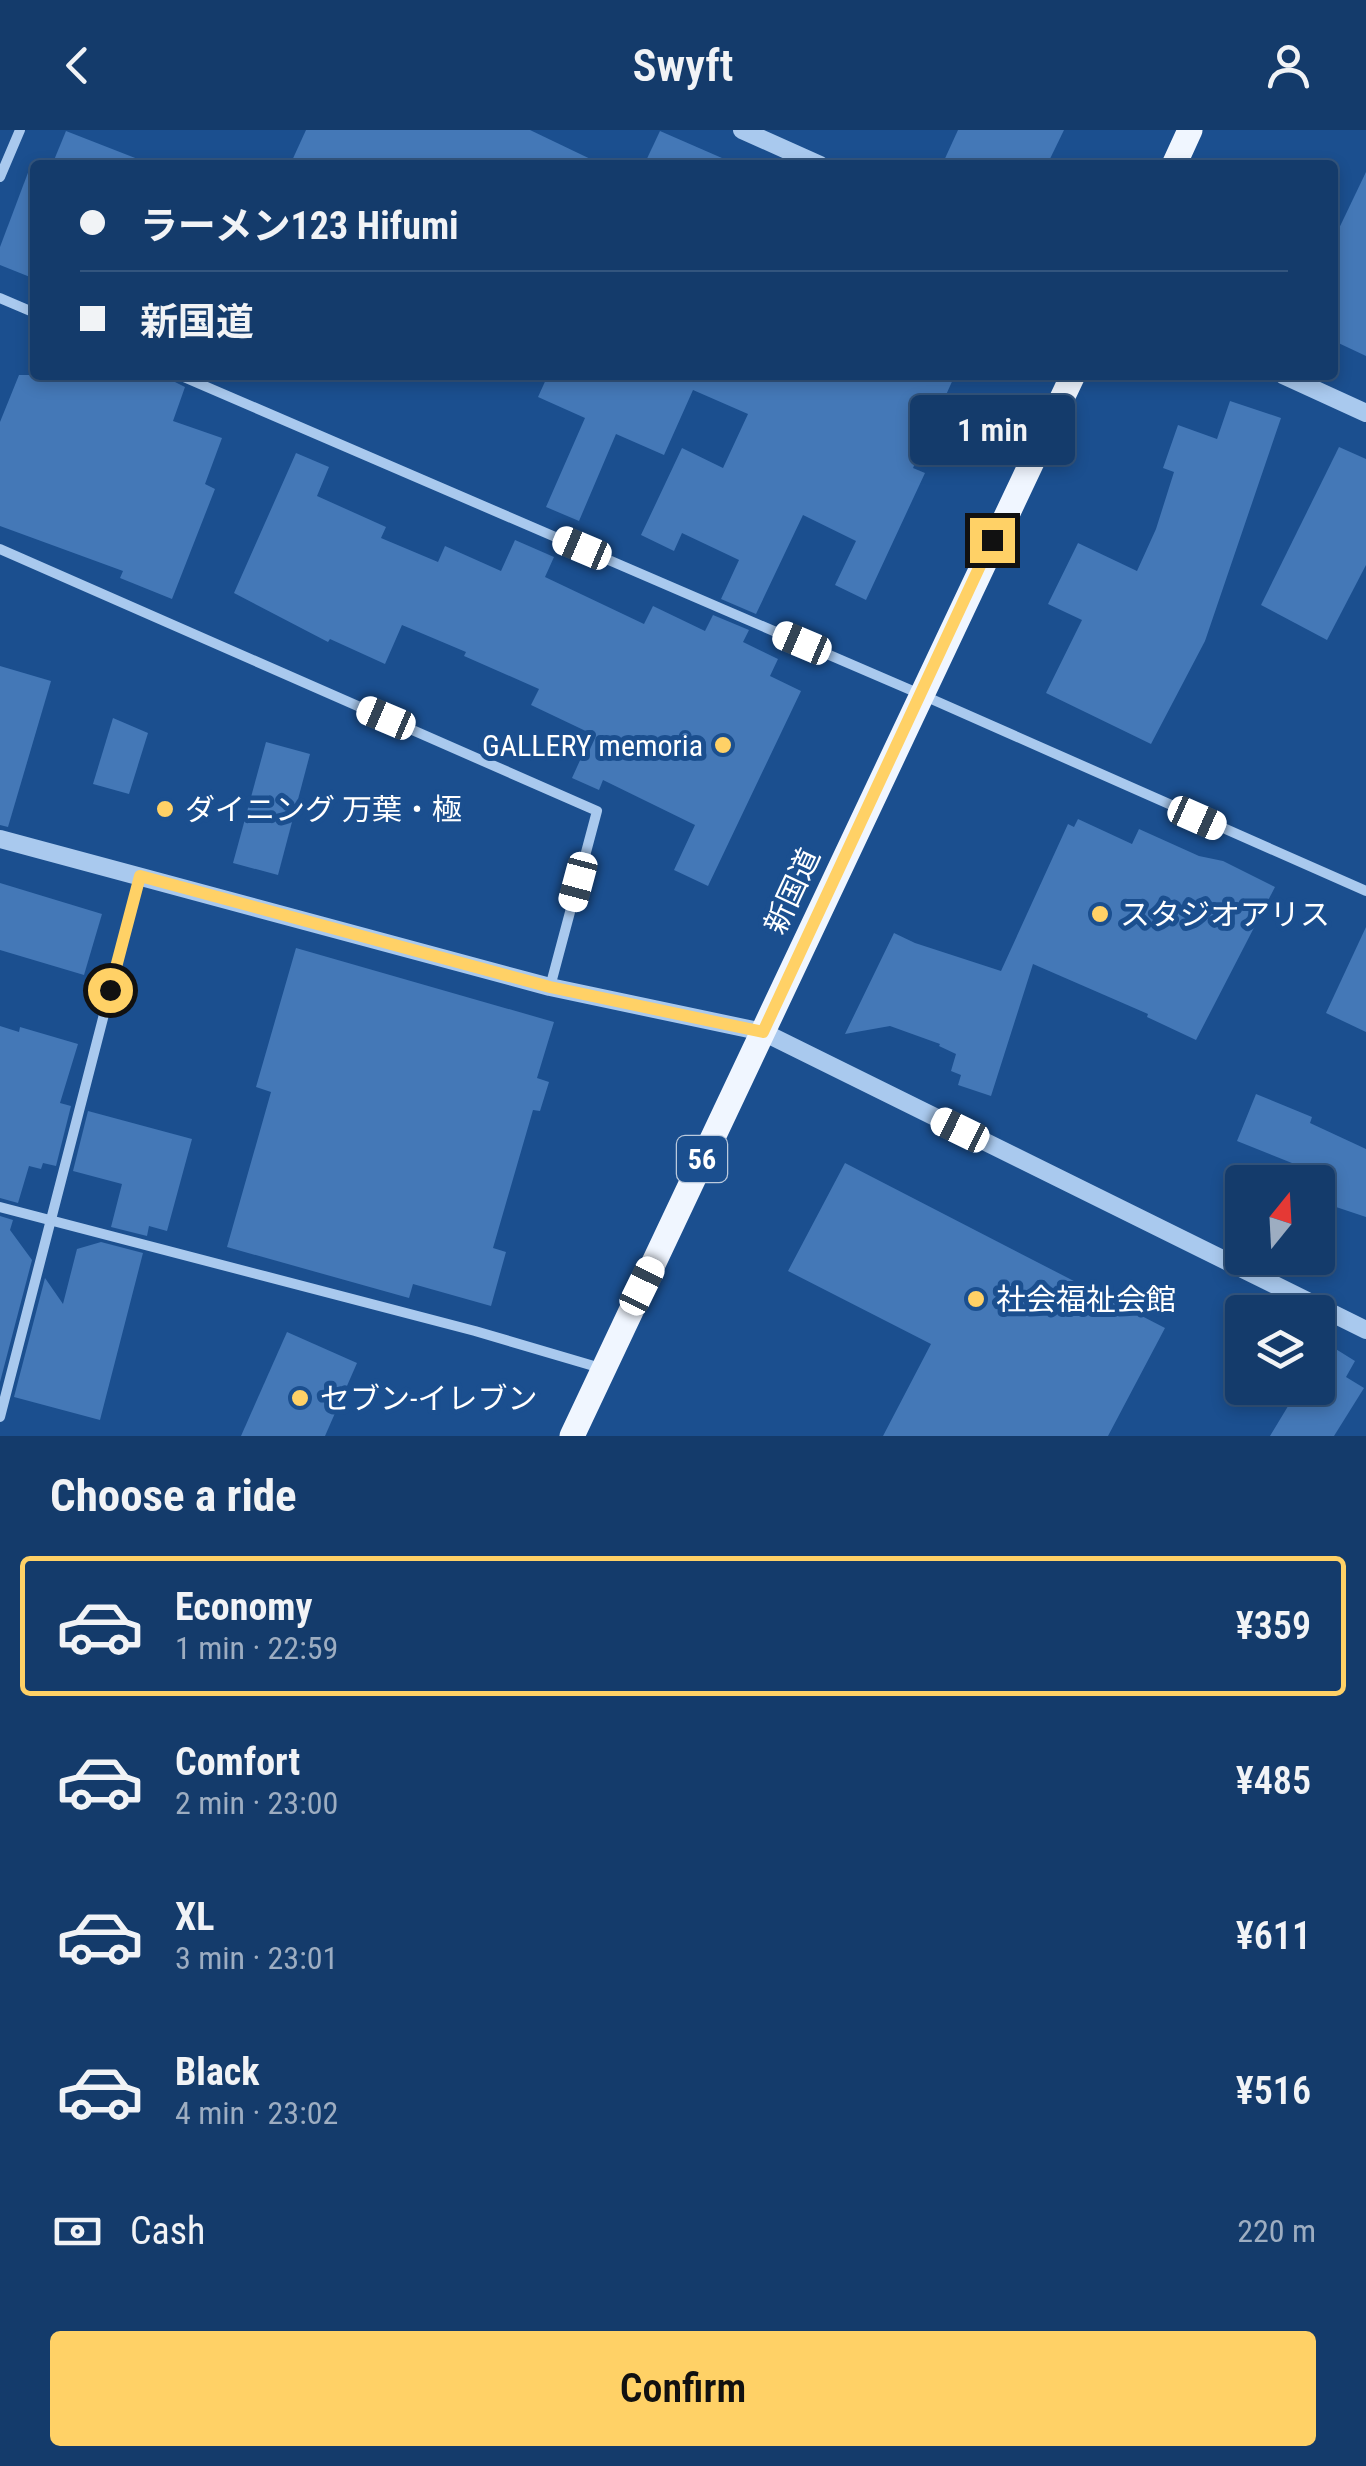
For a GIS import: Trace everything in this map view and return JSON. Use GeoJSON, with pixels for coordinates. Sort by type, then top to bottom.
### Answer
{"type":"FeatureCollection","features":[{"type":"Feature","properties":{"kind":"main road"},"geometry":{"type":"LineString","coordinates":[[1176,160],[1190,130]]}},
{"type":"Feature","properties":{"kind":"main road","name":"新国道"},"geometry":{"type":"LineString","coordinates":[[572,1436],[1071,380]]}},
{"type":"Feature","properties":{"kind":"street"},"geometry":{"type":"LineString","coordinates":[[0,177],[20,130]]}},
{"type":"Feature","properties":{"kind":"street"},"geometry":{"type":"LineString","coordinates":[[742,130],[809,160]]}},
{"type":"Feature","properties":{"kind":"street"},"geometry":{"type":"LineString","coordinates":[[0,298],[30,311]]}},
{"type":"Feature","properties":{"kind":"street"},"geometry":{"type":"LineString","coordinates":[[191,380],[1366,891]]}},
{"type":"Feature","properties":{"kind":"street"},"geometry":{"type":"LineString","coordinates":[[1294,380],[1366,413]]}},
{"type":"Feature","properties":{"kind":"street"},"geometry":{"type":"LineString","coordinates":[[0,549],[597,811],[550,987]]}},
{"type":"Feature","properties":{"kind":"street"},"geometry":{"type":"LineString","coordinates":[[0,839],[550,987],[763,1032],[1366,1330]]}},
{"type":"Feature","properties":{"kind":"street"},"geometry":{"type":"LineString","coordinates":[[0,1416],[140,876]]}},
{"type":"Feature","properties":{"kind":"street"},"geometry":{"type":"LineString","coordinates":[[0,1206],[476,1331],[604,1369]]}},
{"type":"Feature","properties":{"kind":"building"},"geometry":{"type":"Polygon","coordinates":[[[306,130],[530,130],[593,160],[292,160],[306,130]]]}},
{"type":"Feature","properties":{"kind":"building"},"geometry":{"type":"Polygon","coordinates":[[[958,130],[1064,130],[1049,160],[944,160],[958,130]]]}},
{"type":"Feature","properties":{"kind":"building"},"geometry":{"type":"Polygon","coordinates":[[[66,131],[140,160],[54,160],[66,131]]]}},
{"type":"Feature","properties":{"kind":"building"},"geometry":{"type":"Polygon","coordinates":[[[660,131],[727,160],[646,160],[660,131]]]}},
{"type":"Feature","properties":{"kind":"building"},"geometry":{"type":"Polygon","coordinates":[[[30,167],[30,277],[0,265],[0,247],[30,167]]]}},
{"type":"Feature","properties":{"kind":"building"},"geometry":{"type":"Polygon","coordinates":[[[1366,172],[1366,356],[1338,343],[1338,230],[1366,172]]]}},
{"type":"Feature","properties":{"kind":"building"},"geometry":{"type":"Polygon","coordinates":[[[19,375],[30,375],[30,380],[172,380],[185,387],[173,421],[222,438],[205,484],[215,489],[172,599],[120,578],[123,571],[0,526],[0,422],[19,375]]]}},
{"type":"Feature","properties":{"kind":"building"},"geometry":{"type":"Polygon","coordinates":[[[546,380],[953,380],[913,468],[925,473],[866,600],[835,585],[856,541],[803,515],[756,614],[721,599],[739,560],[682,533],[674,551],[641,535],[682,448],[723,468],[748,414],[693,390],[664,455],[616,434],[579,521],[546,507],[585,418],[538,397],[546,380]]]}},
{"type":"Feature","properties":{"kind":"building"},"geometry":{"type":"Polygon","coordinates":[[[1230,401],[1281,418],[1205,641],[1151,744],[1046,693],[1082,620],[1048,604],[1078,543],[1137,571],[1156,529],[1174,472],[1163,468],[1178,425],[1217,439],[1230,401]]]}},
{"type":"Feature","properties":{"kind":"building"},"geometry":{"type":"Polygon","coordinates":[[[1339,447],[1366,459],[1366,565],[1327,640],[1261,605],[1339,447]]]}},
{"type":"Feature","properties":{"kind":"building"},"geometry":{"type":"Polygon","coordinates":[[[296,453],[329,467],[317,496],[386,527],[381,538],[438,562],[445,546],[501,571],[515,540],[554,557],[545,577],[644,624],[653,606],[705,631],[713,615],[749,630],[743,642],[778,659],[770,676],[801,691],[708,886],[674,870],[695,825],[603,780],[599,790],[572,778],[592,734],[531,705],[539,689],[402,625],[385,664],[330,639],[328,642],[234,593],[296,453]]]}},
{"type":"Feature","properties":{"kind":"building"},"geometry":{"type":"Polygon","coordinates":[[[0,666],[51,681],[8,827],[0,825],[0,666]]]}},
{"type":"Feature","properties":{"kind":"building"},"geometry":{"type":"Polygon","coordinates":[[[113,718],[148,733],[129,794],[93,784],[113,718]]]}},
{"type":"Feature","properties":{"kind":"building"},"geometry":{"type":"Polygon","coordinates":[[[266,742],[310,754],[278,875],[233,863],[266,742]]]}},
{"type":"Feature","properties":{"kind":"building"},"geometry":{"type":"Polygon","coordinates":[[[1078,819],[1132,844],[1139,829],[1199,856],[1223,861],[1275,887],[1196,1040],[1147,1017],[1148,1014],[1033,964],[991,1096],[958,1085],[961,1075],[951,1071],[956,1054],[940,1044],[890,1026],[845,1034],[894,933],[1001,971],[1068,824],[1074,827],[1078,819]]]}},
{"type":"Feature","properties":{"kind":"building"},"geometry":{"type":"Polygon","coordinates":[[[0,883],[102,914],[84,975],[0,950],[0,883]]]}},
{"type":"Feature","properties":{"kind":"building"},"geometry":{"type":"Polygon","coordinates":[[[1366,927],[1366,1032],[1326,1013],[1366,927]]]}},
{"type":"Feature","properties":{"kind":"building"},"geometry":{"type":"Polygon","coordinates":[[[296,948],[554,1022],[537,1078],[549,1082],[540,1111],[533,1110],[493,1248],[506,1252],[491,1306],[413,1284],[409,1298],[227,1247],[271,1092],[256,1087],[296,948]]]}},
{"type":"Feature","properties":{"kind":"building"},"geometry":{"type":"Polygon","coordinates":[[[0,1026],[19,1032],[20,1027],[78,1044],[60,1103],[71,1106],[56,1166],[29,1166],[18,1203],[0,1198],[0,1026]]]}},
{"type":"Feature","properties":{"kind":"building"},"geometry":{"type":"Polygon","coordinates":[[[1256,1094],[1312,1117],[1310,1123],[1366,1149],[1366,1217],[1335,1207],[1335,1165],[1297,1165],[1237,1141],[1256,1094]]]}},
{"type":"Feature","properties":{"kind":"building"},"geometry":{"type":"Polygon","coordinates":[[[88,1111],[192,1139],[167,1231],[149,1226],[147,1236],[111,1227],[122,1184],[73,1171],[88,1111]]]}},
{"type":"Feature","properties":{"kind":"building","name":"社会福祉会館"},"geometry":{"type":"Polygon","coordinates":[[[845,1163],[1165,1328],[1108,1436],[883,1436],[931,1344],[788,1271],[845,1163]]]}},
{"type":"Feature","properties":{"kind":"building"},"geometry":{"type":"Polygon","coordinates":[[[0,1216],[13,1220],[10,1230],[32,1260],[0,1382],[0,1216]]]}},
{"type":"Feature","properties":{"kind":"building"},"geometry":{"type":"Polygon","coordinates":[[[101,1242],[143,1253],[100,1420],[14,1397],[45,1278],[63,1304],[77,1249],[101,1242]]]}},
{"type":"Feature","properties":{"kind":"building","name":"セブン-イレブン"},"geometry":{"type":"Polygon","coordinates":[[[287,1332],[357,1363],[325,1436],[241,1436],[287,1332]]]}},
{"type":"Feature","properties":{"kind":"building"},"geometry":{"type":"Polygon","coordinates":[[[1335,1349],[1355,1361],[1346,1377],[1364,1388],[1334,1436],[1270,1436],[1289,1405],[1335,1405],[1335,1349]]]}},
{"type":"Feature","properties":{"kind":"place","name":"GALLERY memoria"},"geometry":{"type":"Point","coordinates":[723,745]}},
{"type":"Feature","properties":{"kind":"place","name":"ダイニング 万葉・極"},"geometry":{"type":"Point","coordinates":[165,809]}},
{"type":"Feature","properties":{"kind":"place","name":"スタジオアリス"},"geometry":{"type":"Point","coordinates":[1100,914]}},
{"type":"Feature","properties":{"kind":"place","name":"社会福祉会館"},"geometry":{"type":"Point","coordinates":[976,1299]}},
{"type":"Feature","properties":{"kind":"place","name":"セブン-イレブン"},"geometry":{"type":"Point","coordinates":[300,1398]}},
{"type":"Feature","properties":{"kind":"route"},"geometry":{"type":"LineString","coordinates":[[110,990],[140,876],[550,987],[763,1032],[992,540]]}}]}
